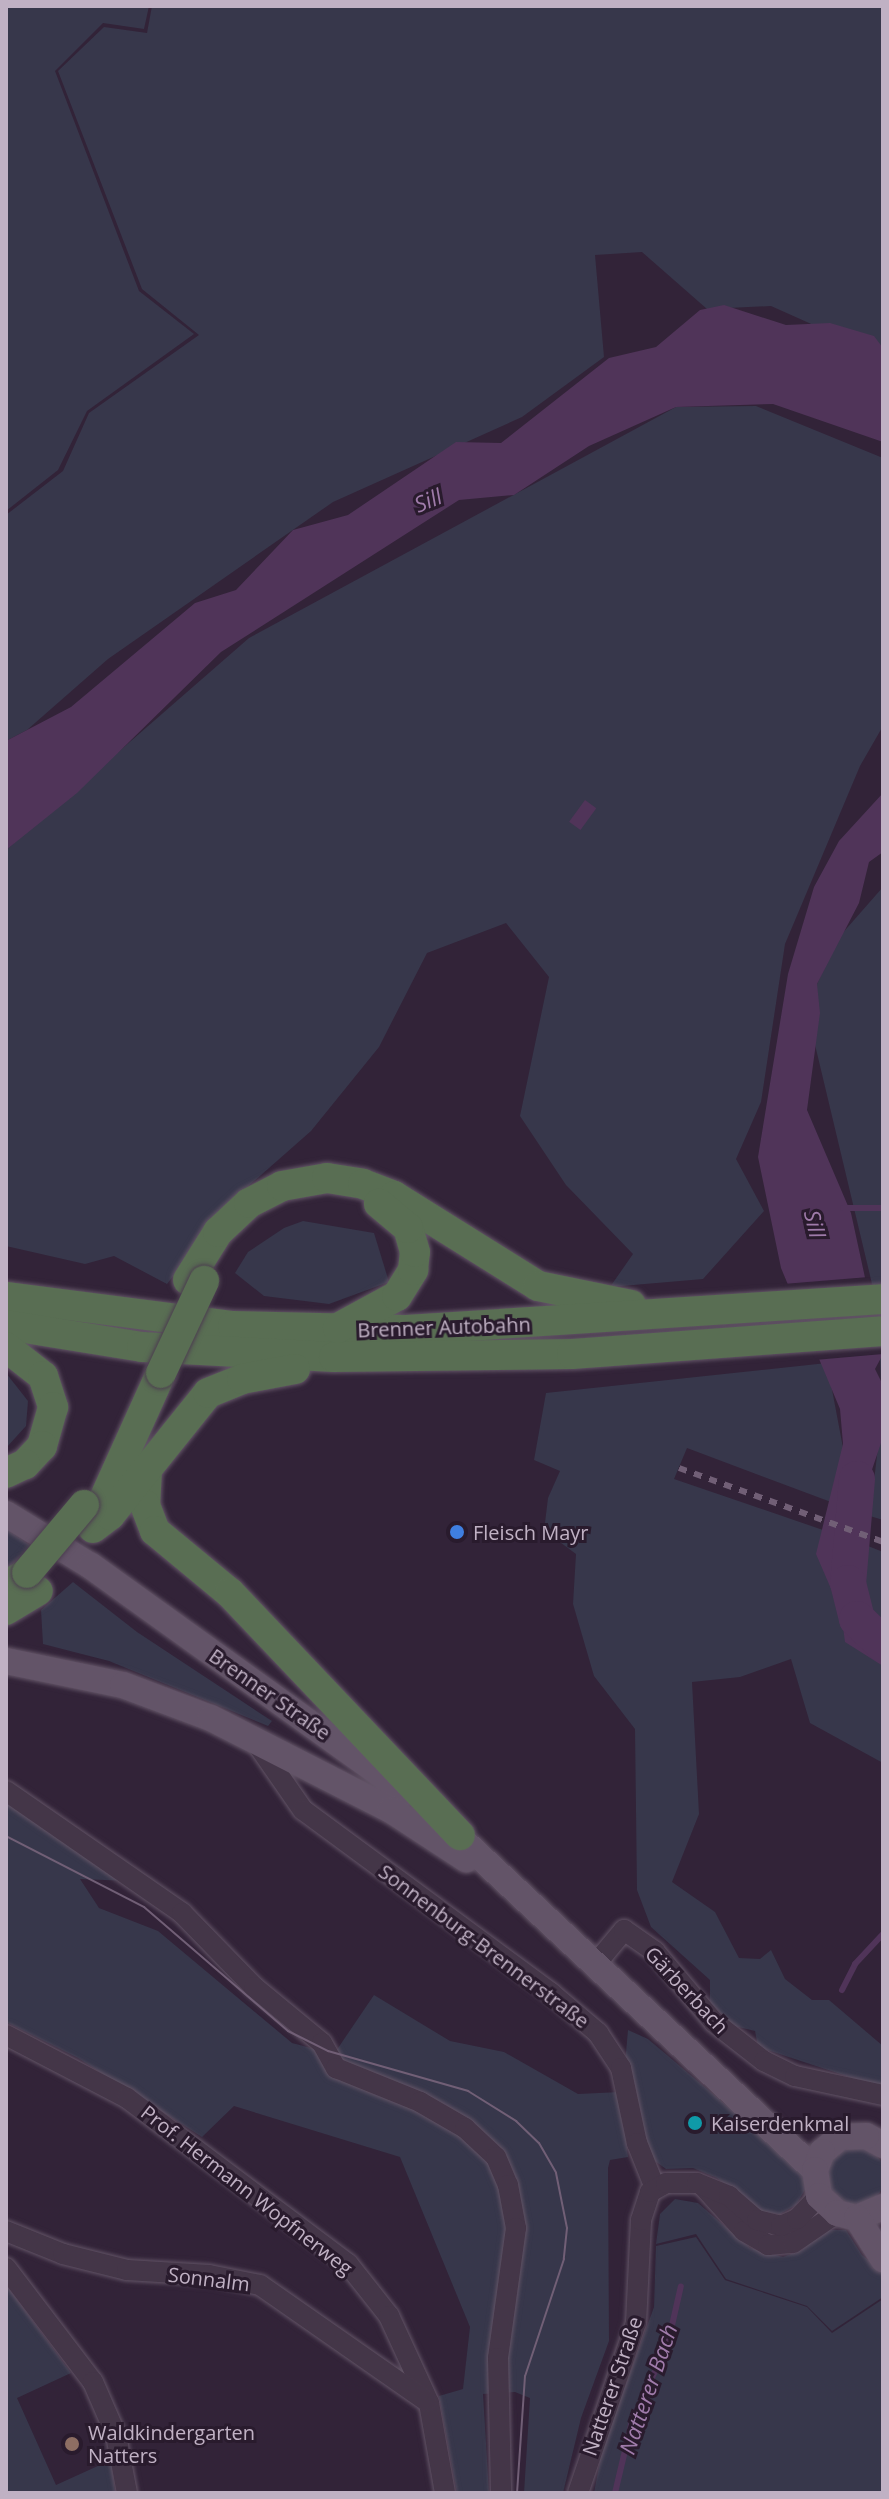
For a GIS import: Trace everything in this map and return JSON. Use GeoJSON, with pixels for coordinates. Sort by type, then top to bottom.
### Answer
{"type":"FeatureCollection","features":[{"type":"Feature","properties":{"kind":"highway"},"geometry":{"type":"LineString","coordinates":[[97,1514],[153,1372],[218,1232],[249,1203],[282,1186],[327,1178],[385,1192],[569,1309],[708,1313],[883,1299]]}},
{"type":"Feature","properties":{"kind":"highway"},"geometry":{"type":"LineString","coordinates":[[6,1610],[24,1583],[147,1470],[184,1416],[208,1393],[334,1344],[397,1296],[413,1270],[415,1252],[408,1228],[373,1201],[331,1193],[278,1203],[240,1228],[196,1281]]}},
{"type":"Feature","properties":{"kind":"highway","name":"Brenner Autobahn"},"geometry":{"type":"LineString","coordinates":[[6,1297],[334,1344],[569,1309]]}},
{"type":"Feature","properties":{"kind":"highway","name":"Brenner Autobahn"},"geometry":{"type":"LineString","coordinates":[[6,1325],[142,1347],[334,1344],[572,1354],[883,1331]]}},
{"type":"Feature","properties":{"kind":"highway"},"geometry":{"type":"LineString","coordinates":[[6,1347],[43,1376],[53,1407],[42,1446],[25,1464],[6,1473]]}},
{"type":"Feature","properties":{"kind":"highway"},"geometry":{"type":"LineString","coordinates":[[147,1470],[145,1505],[155,1531],[230,1593],[460,1835]]}},
{"type":"Feature","properties":{"kind":"main road","name":"Brenner Straße"},"geometry":{"type":"LineString","coordinates":[[6,1514],[91,1566],[353,1752],[460,1835],[594,1966],[815,2170]]}},
{"type":"Feature","properties":{"kind":"main road","name":"Brenner Straße"},"geometry":{"type":"LineString","coordinates":[[6,1661],[123,1685],[211,1718],[391,1810],[519,1894]]}},
{"type":"Feature","properties":{"kind":"main road","name":"Brenner Straße"},"geometry":{"type":"LineString","coordinates":[[755,2114],[829,2144]]}},
{"type":"Feature","properties":{"kind":"main road"},"geometry":{"type":"LineString","coordinates":[[883,2145],[853,2134],[829,2144],[815,2170],[860,2213],[883,2259]]}},
{"type":"Feature","properties":{"kind":"street","name":"Sonnenburg-Brennerstraße"},"geometry":{"type":"LineString","coordinates":[[255,1741],[303,1810],[541,1985],[598,2033],[621,2068],[637,2143],[655,2188]]}},
{"type":"Feature","properties":{"kind":"street"},"geometry":{"type":"LineString","coordinates":[[6,1791],[182,1913],[254,1987],[322,2043],[336,2068],[420,2102],[465,2128],[496,2157],[508,2185],[516,2228],[498,2358],[501,2493]]}},
{"type":"Feature","properties":{"kind":"street","name":"Gärberbach"},"geometry":{"type":"LineString","coordinates":[[594,1966],[624,1930],[655,1952],[714,2022],[764,2061],[795,2076],[883,2095]]}},
{"type":"Feature","properties":{"kind":"street","name":"Prof. Hermann Wopfnerweg"},"geometry":{"type":"LineString","coordinates":[[6,2035],[127,2098],[338,2255],[389,2316],[429,2403],[445,2493]]}},
{"type":"Feature","properties":{"kind":"street"},"geometry":{"type":"LineString","coordinates":[[655,2188],[678,2181],[703,2186],[729,2196],[772,2225],[797,2219],[860,2213]]}},
{"type":"Feature","properties":{"kind":"street","name":"Natterer Straße"},"geometry":{"type":"LineString","coordinates":[[578,2493],[636,2323],[642,2210],[655,2188]]}},
{"type":"Feature","properties":{"kind":"street","name":"Sonnalm"},"geometry":{"type":"LineString","coordinates":[[6,2231],[63,2254],[127,2270],[209,2275],[260,2285],[429,2403]]}},
{"type":"Feature","properties":{"kind":"street"},"geometry":{"type":"LineString","coordinates":[[6,2268],[98,2392],[116,2435],[127,2493]]}},
{"type":"Feature","properties":{"kind":"shaded area"},"geometry":{"type":"Polygon","coordinates":[[[6,6],[149,6],[144,29],[103,23],[55,71],[139,291],[194,334],[87,411],[58,470],[6,511],[6,6]]]}},
{"type":"Feature","properties":{"kind":"shaded area"},"geometry":{"type":"Polygon","coordinates":[[[152,6],[883,6],[883,356],[771,306],[707,309],[642,252],[595,255],[604,357],[522,417],[333,502],[108,659],[27,730],[6,741],[6,515],[63,471],[89,413],[199,335],[142,289],[58,71],[104,27],[147,33],[152,6]]]}},
{"type":"Feature","properties":{"kind":"shaded area"},"geometry":{"type":"Polygon","coordinates":[[[756,406],[883,458],[883,726],[860,766],[785,944],[761,1102],[736,1159],[764,1211],[703,1279],[610,1287],[633,1254],[566,1185],[520,1116],[549,977],[506,923],[427,953],[379,1047],[311,1131],[228,1204],[167,1284],[114,1256],[85,1264],[6,1246],[6,850],[249,638],[676,407],[756,406]]]}},
{"type":"Feature","properties":{"kind":"shaded area"},"geometry":{"type":"Polygon","coordinates":[[[883,887],[883,1520],[870,1516],[882,1412],[878,1309],[806,1007],[840,936],[883,887]]]}},
{"type":"Feature","properties":{"kind":"shaded area"},"geometry":{"type":"Polygon","coordinates":[[[303,1221],[374,1233],[389,1282],[329,1304],[264,1296],[235,1273],[248,1252],[284,1228],[303,1221]]]}},
{"type":"Feature","properties":{"kind":"shaded area"},"geometry":{"type":"Polygon","coordinates":[[[827,1363],[844,1453],[831,1502],[687,1448],[674,1479],[823,1530],[883,1663],[883,1763],[810,1723],[791,1659],[740,1677],[692,1682],[699,1814],[672,1882],[715,1912],[739,1958],[760,1959],[771,1950],[785,1979],[812,2000],[829,2000],[883,2046],[883,2088],[758,2047],[755,2031],[734,2026],[710,2002],[710,1980],[651,1927],[637,1890],[635,1729],[594,1676],[573,1604],[576,1554],[549,1534],[545,1523],[548,1498],[560,1471],[534,1460],[546,1393],[827,1363]]]}},
{"type":"Feature","properties":{"kind":"shaded area"},"geometry":{"type":"Polygon","coordinates":[[[6,1373],[28,1401],[26,1426],[6,1448],[6,1373]]]}},
{"type":"Feature","properties":{"kind":"shaded area"},"geometry":{"type":"Polygon","coordinates":[[[6,1529],[34,1548],[6,1573],[6,1529]]]}},
{"type":"Feature","properties":{"kind":"shaded area"},"geometry":{"type":"Polygon","coordinates":[[[863,1544],[883,1552],[883,1635],[853,1562],[863,1544]]]}},
{"type":"Feature","properties":{"kind":"shaded area"},"geometry":{"type":"Polygon","coordinates":[[[73,1582],[137,1632],[272,1721],[268,1726],[109,1661],[43,1644],[41,1610],[73,1582]]]}},
{"type":"Feature","properties":{"kind":"shaded area"},"geometry":{"type":"Polygon","coordinates":[[[6,1788],[129,1881],[80,1879],[99,1908],[158,1931],[292,2043],[334,2054],[374,1995],[450,2041],[504,2052],[578,2094],[620,2092],[628,2157],[610,2160],[608,2168],[609,2341],[581,2418],[563,2493],[524,2493],[530,2398],[515,2392],[483,2394],[489,2493],[457,2493],[439,2396],[463,2389],[470,2327],[400,2157],[234,2106],[202,2137],[78,2058],[6,2022],[6,1788]]]}},
{"type":"Feature","properties":{"kind":"shaded area"},"geometry":{"type":"Polygon","coordinates":[[[628,2030],[648,2039],[803,2170],[806,2188],[796,2205],[780,2214],[761,2212],[717,2178],[693,2168],[666,2169],[648,2156],[625,2064],[628,2030]]]}},
{"type":"Feature","properties":{"kind":"shaded area"},"geometry":{"type":"Polygon","coordinates":[[[856,2147],[877,2155],[885,2176],[877,2197],[856,2205],[835,2197],[827,2176],[835,2155],[856,2147]]]}},
{"type":"Feature","properties":{"kind":"shaded area"},"geometry":{"type":"Polygon","coordinates":[[[675,2199],[698,2203],[750,2248],[783,2257],[802,2250],[825,2230],[846,2230],[862,2255],[883,2272],[883,2297],[832,2331],[807,2306],[726,2279],[696,2234],[656,2244],[660,2214],[675,2199]]]}},
{"type":"Feature","properties":{"kind":"shaded area"},"geometry":{"type":"Polygon","coordinates":[[[696,2237],[725,2280],[807,2307],[832,2333],[883,2299],[883,2493],[594,2493],[602,2450],[654,2307],[656,2246],[696,2237]]]}},
{"type":"Feature","properties":{"kind":"shaded area"},"geometry":{"type":"Polygon","coordinates":[[[6,2285],[71,2373],[17,2398],[56,2485],[111,2460],[115,2493],[6,2493],[6,2285]]]}},
{"type":"Feature","properties":{"kind":"water"},"geometry":{"type":"Polygon","coordinates":[[[724,305],[786,325],[830,323],[874,336],[883,348],[883,442],[773,404],[676,407],[589,446],[514,495],[459,500],[221,652],[77,793],[6,850],[6,741],[71,707],[195,603],[236,590],[293,530],[348,515],[456,442],[501,443],[609,358],[656,347],[700,310],[724,305]]]}},
{"type":"Feature","properties":{"kind":"water"},"geometry":{"type":"Polygon","coordinates":[[[883,793],[883,852],[869,862],[859,903],[817,984],[820,1013],[807,1110],[851,1213],[882,1356],[875,1369],[883,1385],[883,1437],[849,1538],[852,1580],[863,1610],[883,1629],[883,1666],[845,1642],[841,1612],[816,1554],[843,1444],[840,1409],[781,1268],[758,1157],[788,974],[814,887],[839,841],[883,793]]]}},
{"type":"Feature","properties":{"kind":"water"},"geometry":{"type":"Polygon","coordinates":[[[585,800],[596,808],[580,830],[569,822],[585,800]]]}},
{"type":"Feature","properties":{"kind":"pier"},"geometry":{"type":"Polygon","coordinates":[[[869,1277],[883,1354],[815,1360],[783,1284],[869,1277]]]}},
{"type":"Feature","properties":{"kind":"waterway"},"geometry":{"type":"LineString","coordinates":[[843,1208],[883,1208]]}},
{"type":"Feature","properties":{"kind":"waterway","name":"Sill"},"geometry":{"type":"LineString","coordinates":[[857,1479],[848,1583],[857,1619],[883,1644]]}},
{"type":"Feature","properties":{"kind":"waterway","name":"Natterer Bach"},"geometry":{"type":"LineString","coordinates":[[842,1990],[855,1964],[883,1934]]}},
{"type":"Feature","properties":{"kind":"waterway","name":"Natterer Bach"},"geometry":{"type":"LineString","coordinates":[[615,2493],[632,2421],[668,2343],[681,2286]]}},
{"type":"Feature","properties":{"kind":"tram line"},"geometry":{"type":"LineString","coordinates":[[6,1836],[144,1907],[288,2031],[328,2051],[468,2091],[516,2121],[539,2143],[556,2173],[567,2228],[564,2259],[525,2376],[517,2493]]}},
{"type":"Feature","properties":{"kind":"railway"},"geometry":{"type":"LineString","coordinates":[[679,1468],[883,1542]]}},
{"type":"Feature","properties":{"kind":"place","name":"Fleisch Mayr"},"geometry":{"type":"Point","coordinates":[457,1532]}},
{"type":"Feature","properties":{"kind":"place","name":"Kaiserdenkmal"},"geometry":{"type":"Point","coordinates":[695,2123]}},
{"type":"Feature","properties":{"kind":"place","name":"Waldkindergarten Natters"},"geometry":{"type":"Point","coordinates":[72,2444]}}]}
